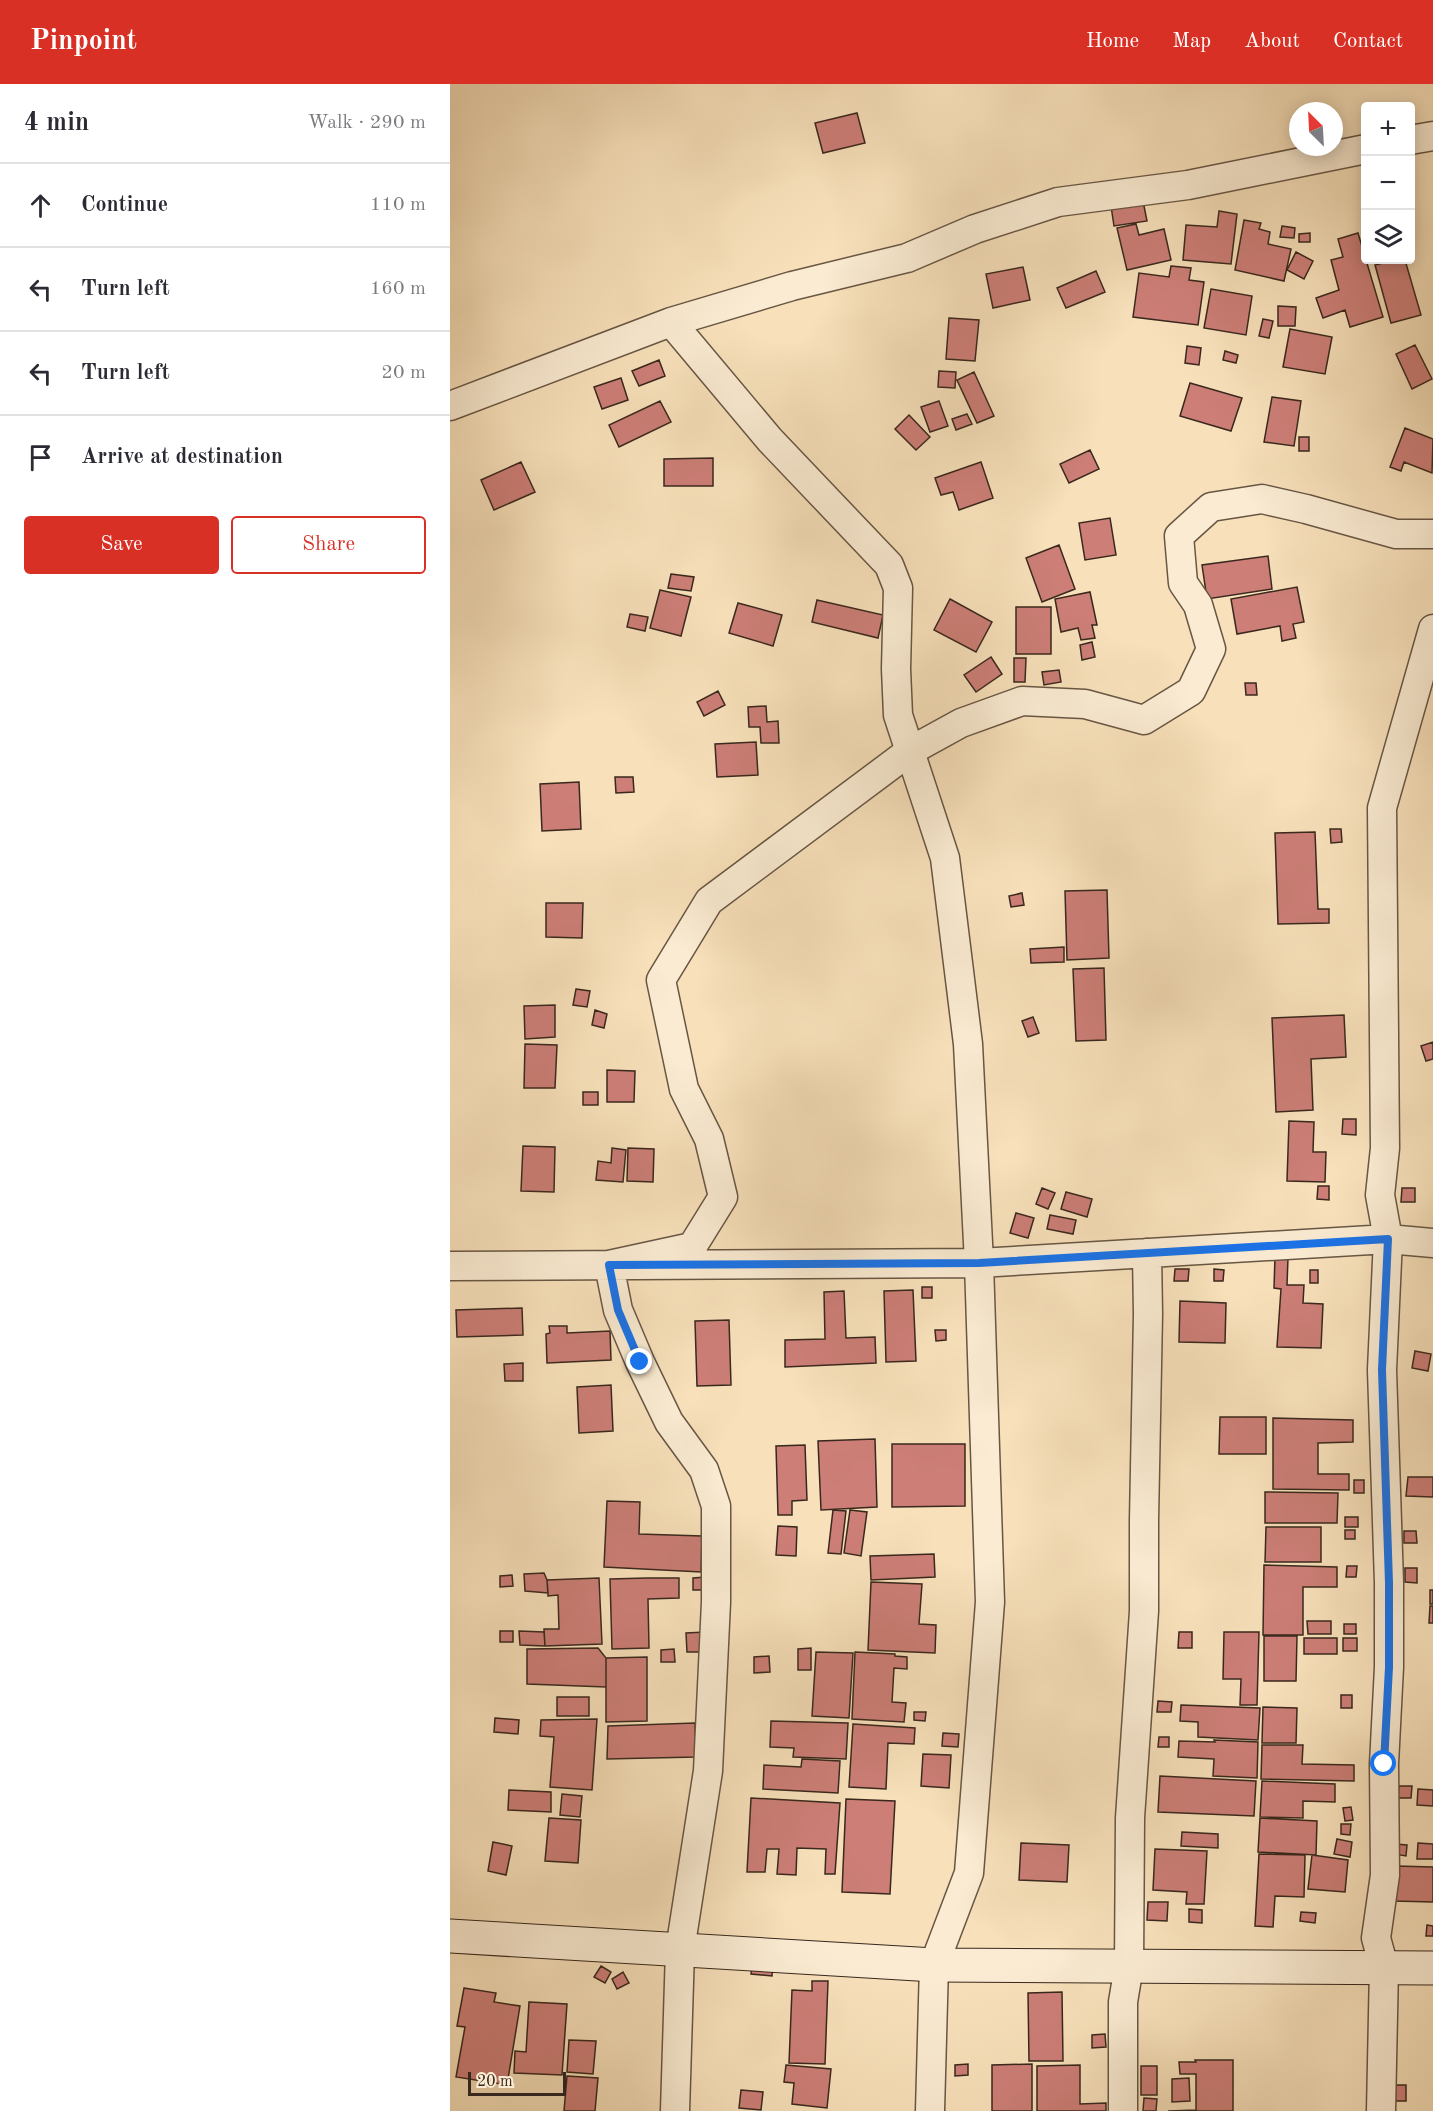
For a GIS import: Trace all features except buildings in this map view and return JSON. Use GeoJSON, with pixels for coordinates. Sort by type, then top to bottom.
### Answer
{"type":"FeatureCollection","features":[{"type":"Feature","properties":{"kind":"street"},"geometry":{"type":"LineString","coordinates":[[1415,139],[1433,136]]}},
{"type":"Feature","properties":{"kind":"street"},"geometry":{"type":"LineString","coordinates":[[450,406],[671,322],[792,286],[908,258],[975,230],[1058,202],[1188,185],[1361,150]]}},
{"type":"Feature","properties":{"kind":"street"},"geometry":{"type":"LineString","coordinates":[[671,322],[770,440],[889,565],[898,588],[896,669],[898,715],[945,858],[968,1044],[979,1263],[990,1602],[969,1873],[934,1965],[930,2111]]}},
{"type":"Feature","properties":{"kind":"street"},"geometry":{"type":"LineString","coordinates":[[609,1265],[692,1247],[723,1197],[709,1139],[684,1089],[661,980],[709,901],[910,751],[961,723],[1022,701],[1085,704],[1144,720],[1191,691],[1211,649],[1198,604],[1183,584],[1179,536],[1211,507],[1262,499],[1396,534],[1433,534]]}},
{"type":"Feature","properties":{"kind":"street"},"geometry":{"type":"LineString","coordinates":[[1381,2111],[1384,1967],[1376,1938],[1385,1875],[1384,1764],[1389,1667],[1389,1583],[1382,1370],[1388,1239],[1380,1195],[1385,1148],[1382,808],[1433,629]]}},
{"type":"Feature","properties":{"kind":"street"},"geometry":{"type":"LineString","coordinates":[[450,1266],[979,1263],[1388,1239],[1433,1243]]}},
{"type":"Feature","properties":{"kind":"street"},"geometry":{"type":"LineString","coordinates":[[1123,2111],[1123,2002],[1129,1966],[1130,1818],[1144,1611],[1147,1253]]}},
{"type":"Feature","properties":{"kind":"street"},"geometry":{"type":"LineString","coordinates":[[609,1265],[618,1310],[640,1362],[669,1422],[704,1470],[716,1506],[716,1602],[708,1771],[680,1950],[675,2111]]}},
{"type":"Feature","properties":{"kind":"street"},"geometry":{"type":"LineString","coordinates":[[450,1936],[934,1965],[1433,1968]]}},
{"type":"Feature","properties":{"kind":"route"},"geometry":{"type":"LineString","coordinates":[[640,1362],[618,1310],[609,1265],[979,1263],[1388,1239],[1382,1370],[1389,1583],[1389,1667],[1384,1764]]}}]}
